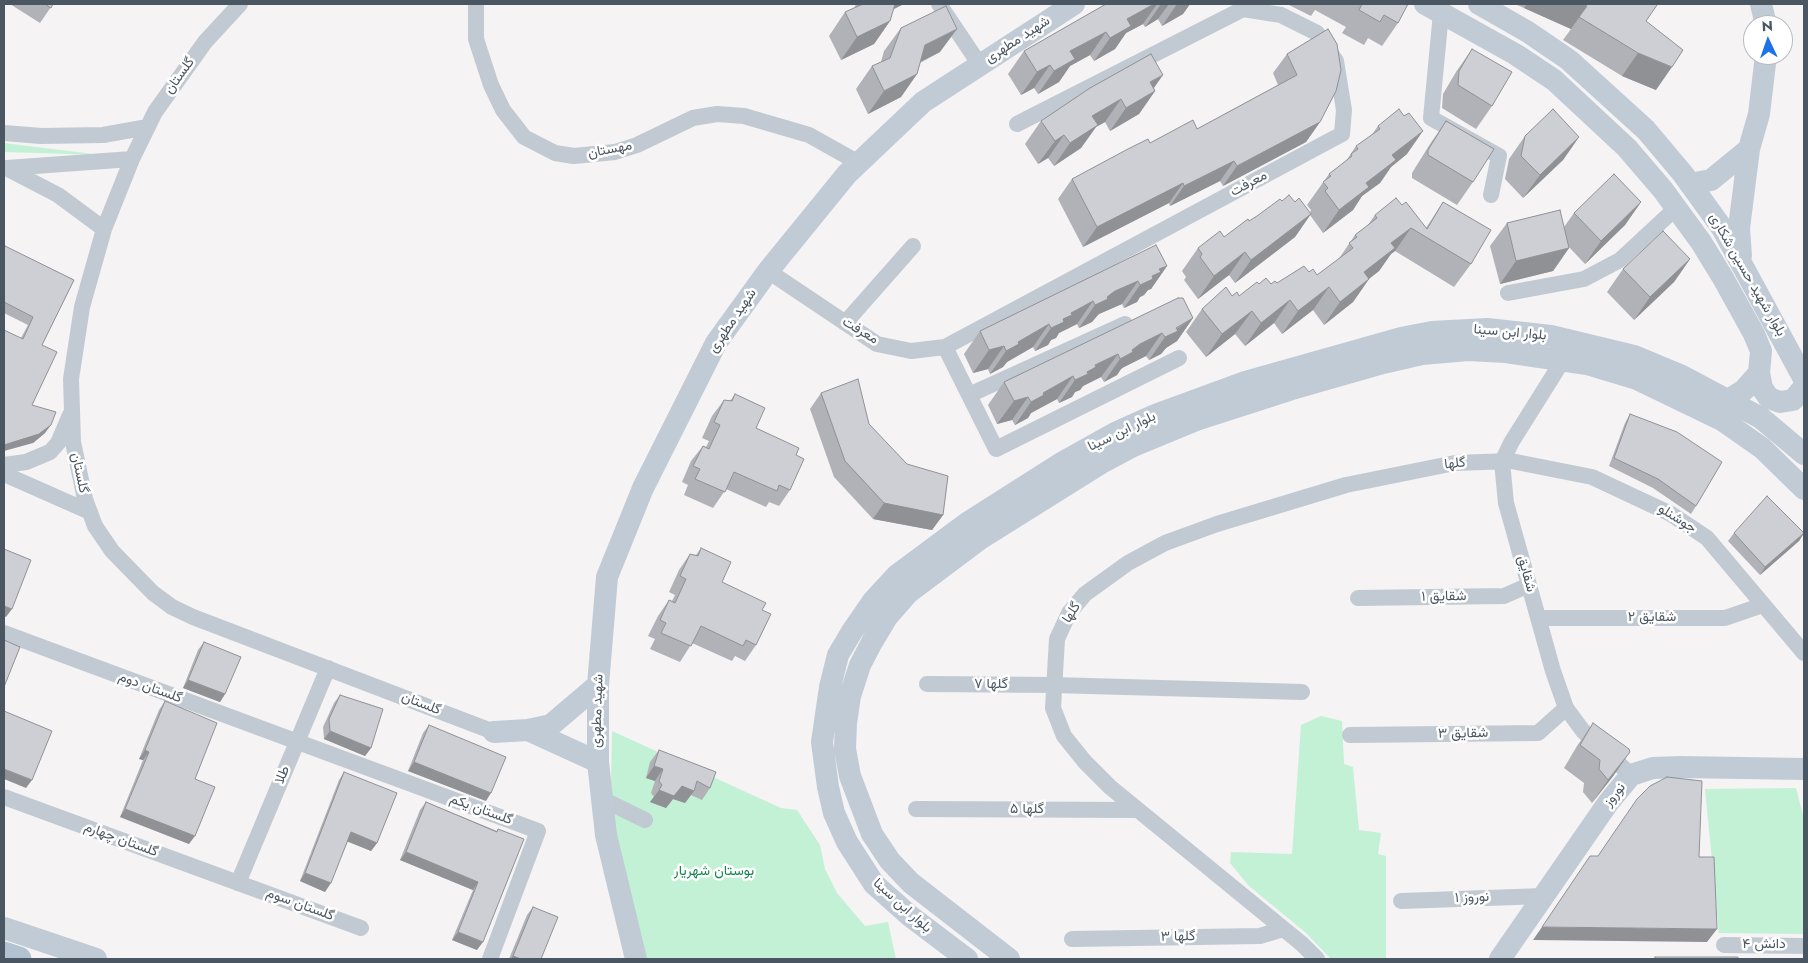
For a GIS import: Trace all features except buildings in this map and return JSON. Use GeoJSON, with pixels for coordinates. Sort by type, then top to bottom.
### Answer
{"type":"FeatureCollection","features":[{"type":"Feature","properties":{"kind":"main road","name":"شهید مطهری"},"geometry":{"type":"LineString","coordinates":[[636,959],[606,835],[604,800],[598,762],[598,685],[608,577],[643,488],[716,344],[768,271],[847,174],[924,102],[1074,4]]}},
{"type":"Feature","properties":{"kind":"main road","name":"بلوار شهید حسین شکاری"},"geometry":{"type":"LineString","coordinates":[[1478,4],[1528,32],[1569,60],[1646,130],[1690,184],[1722,228],[1804,379]]}},
{"type":"Feature","properties":{"kind":"main road","name":"بلوار شهید حسین شکاری"},"geometry":{"type":"LineString","coordinates":[[1433,8],[1515,54],[1554,80],[1628,148],[1701,242],[1754,334],[1761,351],[1759,373]]}},
{"type":"Feature","properties":{"kind":"main road"},"geometry":{"type":"LineString","coordinates":[[1742,262],[1739,228],[1748,149],[1759,114],[1765,65]]}},
{"type":"Feature","properties":{"kind":"main road"},"geometry":{"type":"LineString","coordinates":[[1690,184],[1711,180],[1748,149]]}},
{"type":"Feature","properties":{"kind":"main road","name":"بلوار ابن سینا"},"geometry":{"type":"LineString","coordinates":[[967,959],[910,916],[874,884],[858,861],[834,813],[828,787],[822,742],[830,686],[838,655],[873,601],[897,575],[967,523],[1063,462],[1147,418],[1197,398],[1245,382],[1401,338],[1432,332],[1487,329],[1551,336],[1634,356],[1682,376],[1725,410],[1804,489]]}},
{"type":"Feature","properties":{"kind":"main road","name":"بلوار ابن سینا"},"geometry":{"type":"LineString","coordinates":[[1009,959],[911,883],[890,861],[872,834],[850,776],[845,749],[846,723],[860,665],[886,617],[908,593],[980,539],[1060,487],[1133,446],[1196,420],[1384,363],[1422,354],[1468,350],[1506,352],[1587,364],[1637,379],[1725,410],[1761,418],[1804,454]]}},
{"type":"Feature","properties":{"kind":"main road"},"geometry":{"type":"LineString","coordinates":[[1759,373],[1762,388],[1769,398],[1780,402],[1793,400],[1804,387]]}},
{"type":"Feature","properties":{"kind":"main road"},"geometry":{"type":"LineString","coordinates":[[1725,410],[1759,373]]}},
{"type":"Feature","properties":{"kind":"main road"},"geometry":{"type":"LineString","coordinates":[[494,732],[528,730],[551,725],[598,685]]}},
{"type":"Feature","properties":{"kind":"main road","name":"شهید مطهری"},"geometry":{"type":"LineString","coordinates":[[528,730],[598,762]]}},
{"type":"Feature","properties":{"kind":"main road","name":"نوروز"},"geometry":{"type":"LineString","coordinates":[[1500,959],[1608,803],[1631,775],[1654,768],[1680,767],[1804,769]]}},
{"type":"Feature","properties":{"kind":"main road"},"geometry":{"type":"LineString","coordinates":[[4,928],[96,959]]}},
{"type":"Feature","properties":{"kind":"main road"},"geometry":{"type":"LineString","coordinates":[[4,954],[19,959]]}},
{"type":"Feature","properties":{"kind":"street","name":"گلستان"},"geometry":{"type":"LineString","coordinates":[[240,4],[205,42],[177,80],[148,127],[132,159],[104,229],[82,307],[71,379],[73,442],[78,472],[90,512],[95,526],[112,551],[153,593],[172,607],[494,732]]}},
{"type":"Feature","properties":{"kind":"street","name":"مهستان"},"geometry":{"type":"LineString","coordinates":[[476,4],[476,39],[491,85],[503,110],[524,137],[555,153],[574,156],[615,152],[637,145],[693,118],[718,114],[744,116],[810,135],[859,163]]}},
{"type":"Feature","properties":{"kind":"street"},"geometry":{"type":"LineString","coordinates":[[939,4],[980,65]]}},
{"type":"Feature","properties":{"kind":"street"},"geometry":{"type":"LineString","coordinates":[[1433,8],[1431,118],[1499,156],[1491,195]]}},
{"type":"Feature","properties":{"kind":"street","name":"معرفت"},"geometry":{"type":"LineString","coordinates":[[768,271],[877,344],[912,351],[945,348],[1342,134],[1344,110],[1336,61],[1317,33],[1281,16],[1243,9],[1017,124]]}},
{"type":"Feature","properties":{"kind":"street"},"geometry":{"type":"LineString","coordinates":[[4,133],[41,136],[103,134],[148,127]]}},
{"type":"Feature","properties":{"kind":"street"},"geometry":{"type":"LineString","coordinates":[[5,168],[132,159]]}},
{"type":"Feature","properties":{"kind":"street"},"geometry":{"type":"LineString","coordinates":[[5,168],[58,195],[104,229]]}},
{"type":"Feature","properties":{"kind":"street"},"geometry":{"type":"LineString","coordinates":[[1508,293],[1584,279],[1620,260],[1676,208]]}},
{"type":"Feature","properties":{"kind":"street"},"geometry":{"type":"LineString","coordinates":[[845,323],[913,246]]}},
{"type":"Feature","properties":{"kind":"street"},"geometry":{"type":"LineString","coordinates":[[969,395],[1137,319]]}},
{"type":"Feature","properties":{"kind":"street"},"geometry":{"type":"LineString","coordinates":[[945,348],[996,449],[1179,358]]}},
{"type":"Feature","properties":{"kind":"street"},"geometry":{"type":"LineString","coordinates":[[1502,462],[1515,435],[1563,360]]}},
{"type":"Feature","properties":{"kind":"street"},"geometry":{"type":"LineString","coordinates":[[4,465],[26,462],[50,452],[58,443],[71,413]]}},
{"type":"Feature","properties":{"kind":"street","name":"شقایق"},"geometry":{"type":"LineString","coordinates":[[1502,462],[1506,503],[1553,671],[1566,708],[1583,731],[1631,775]]}},
{"type":"Feature","properties":{"kind":"street","name":"جوشنلو"},"geometry":{"type":"LineString","coordinates":[[1502,462],[1555,468],[1592,477],[1671,514],[1707,538],[1804,653]]}},
{"type":"Feature","properties":{"kind":"street","name":"گلها"},"geometry":{"type":"LineString","coordinates":[[1317,959],[1137,810],[1085,762],[1064,736],[1053,708],[1057,639],[1069,613],[1085,594],[1104,579],[1166,543],[1274,506],[1346,485],[1455,463],[1502,462]]}},
{"type":"Feature","properties":{"kind":"street"},"geometry":{"type":"LineString","coordinates":[[4,474],[90,512]]}},
{"type":"Feature","properties":{"kind":"street","name":"شقایق ۱"},"geometry":{"type":"LineString","coordinates":[[1358,598],[1504,596],[1529,585]]}},
{"type":"Feature","properties":{"kind":"street","name":"شقایق ۲"},"geometry":{"type":"LineString","coordinates":[[1538,618],[1724,618],[1763,605]]}},
{"type":"Feature","properties":{"kind":"street","name":"گلستان دوم"},"geometry":{"type":"LineString","coordinates":[[4,633],[296,742]]}},
{"type":"Feature","properties":{"kind":"street","name":"طلا"},"geometry":{"type":"LineString","coordinates":[[238,883],[328,668]]}},
{"type":"Feature","properties":{"kind":"street","name":"گلها ۷"},"geometry":{"type":"LineString","coordinates":[[928,684],[1054,685],[1302,692]]}},
{"type":"Feature","properties":{"kind":"street","name":"شقایق ۳"},"geometry":{"type":"LineString","coordinates":[[1350,735],[1538,733],[1566,708]]}},
{"type":"Feature","properties":{"kind":"street","name":"گلستان یکم"},"geometry":{"type":"LineString","coordinates":[[296,742],[538,831],[490,959]]}},
{"type":"Feature","properties":{"kind":"street","name":"گلستان چهارم"},"geometry":{"type":"LineString","coordinates":[[4,797],[238,883]]}},
{"type":"Feature","properties":{"kind":"street"},"geometry":{"type":"LineString","coordinates":[[604,800],[645,820]]}},
{"type":"Feature","properties":{"kind":"street","name":"گلها ۵"},"geometry":{"type":"LineString","coordinates":[[916,809],[1137,810]]}},
{"type":"Feature","properties":{"kind":"street","name":"گلستان سوم"},"geometry":{"type":"LineString","coordinates":[[238,883],[361,928]]}},
{"type":"Feature","properties":{"kind":"street","name":"نوروز ۱"},"geometry":{"type":"LineString","coordinates":[[1401,901],[1544,896]]}},
{"type":"Feature","properties":{"kind":"street","name":"گلها ۳"},"geometry":{"type":"LineString","coordinates":[[1072,940],[1260,936],[1283,929]]}},
{"type":"Feature","properties":{"kind":"street","name":"دانش ۴"},"geometry":{"type":"LineString","coordinates":[[1724,945],[1804,946]]}},
{"type":"Feature","properties":{"kind":"green space"},"geometry":{"type":"Polygon","coordinates":[[[4,143],[101,155],[4,152],[4,143]]]}},
{"type":"Feature","properties":{"kind":"green space"},"geometry":{"type":"Polygon","coordinates":[[[1321,716],[1342,721],[1344,764],[1353,767],[1359,830],[1381,833],[1378,854],[1386,856],[1386,959],[1331,959],[1306,933],[1249,886],[1230,863],[1231,852],[1292,854],[1301,725],[1321,716]]]}},
{"type":"Feature","properties":{"kind":"green space","name":"بوستان شهریار"},"geometry":{"type":"Polygon","coordinates":[[[612,731],[781,808],[797,810],[820,845],[825,869],[837,893],[865,926],[888,922],[896,959],[647,959],[615,838],[611,783],[612,731]]]}},
{"type":"Feature","properties":{"kind":"green space"},"geometry":{"type":"Polygon","coordinates":[[[1796,788],[1804,819],[1804,934],[1719,933],[1705,789],[1796,788]]]}}]}
